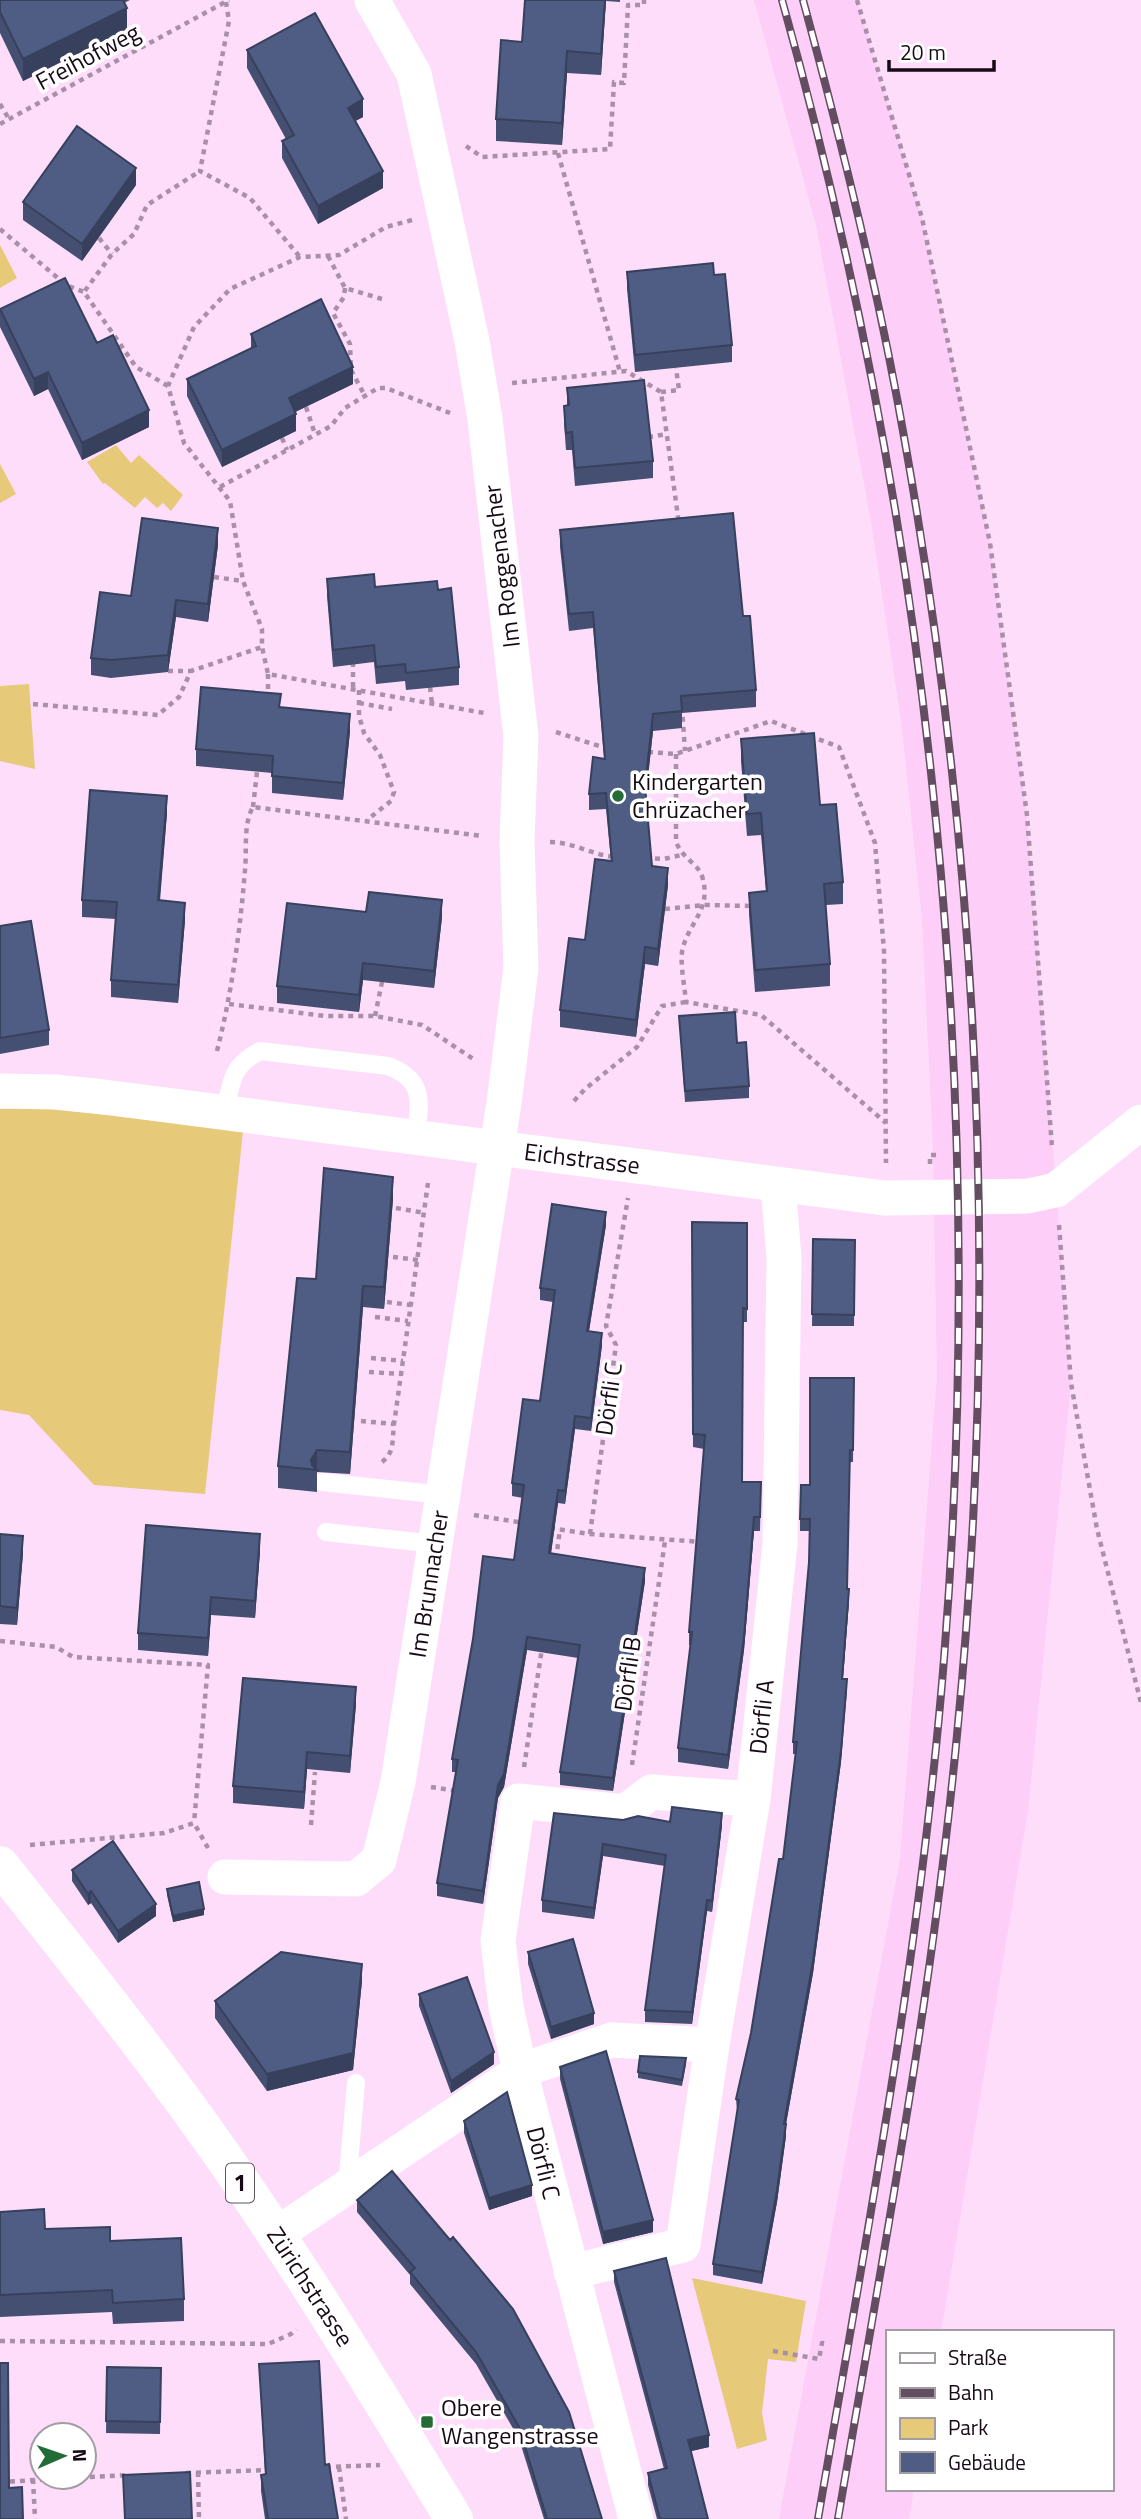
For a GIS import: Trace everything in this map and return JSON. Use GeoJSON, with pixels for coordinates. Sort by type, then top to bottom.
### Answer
{"type":"FeatureCollection","features":[{"type":"Feature","properties":{"kind":"main road","name":"Zürichstrasse"},"geometry":{"type":"LineString","coordinates":[[13,1855],[277,2234],[454,2519]]}},
{"type":"Feature","properties":{"kind":"street","name":"Im Roggenacher"},"geometry":{"type":"LineString","coordinates":[[372,0],[414,74],[480,386],[520,720],[517,841],[521,900],[521,968],[497,1148]]}},
{"type":"Feature","properties":{"kind":"street","name":"Eichstrasse"},"geometry":{"type":"LineString","coordinates":[[0,1091],[55,1092],[104,1097],[884,1198],[1028,1196],[1056,1190],[1141,1122]]}},
{"type":"Feature","properties":{"kind":"street","name":"Im Brunnacher"},"geometry":{"type":"LineString","coordinates":[[225,1877],[356,1879],[379,1860],[398,1782],[435,1544],[456,1505],[497,1148]]}},
{"type":"Feature","properties":{"kind":"street","name":"Dörfli A"},"geometry":{"type":"LineString","coordinates":[[571,2272],[683,2245],[712,2045],[753,1799],[780,1544],[784,1258],[778,1184]]}},
{"type":"Feature","properties":{"kind":"street"},"geometry":{"type":"LineString","coordinates":[[518,1801],[625,1812],[650,1792],[753,1799]]}},
{"type":"Feature","properties":{"kind":"street","name":"Dörfli C"},"geometry":{"type":"LineString","coordinates":[[518,1801],[498,1941],[506,2007],[571,2272],[636,2519]]}},
{"type":"Feature","properties":{"kind":"street"},"geometry":{"type":"LineString","coordinates":[[277,2234],[520,2071],[611,2040],[712,2045]]}},
{"type":"Feature","properties":{"kind":"lane"},"geometry":{"type":"LineString","coordinates":[[225,1113],[231,1084],[243,1060],[260,1051],[388,1066],[404,1072],[416,1086],[416,1136]]}},
{"type":"Feature","properties":{"kind":"lane"},"geometry":{"type":"LineString","coordinates":[[321,1482],[456,1505]]}},
{"type":"Feature","properties":{"kind":"lane"},"geometry":{"type":"LineString","coordinates":[[326,1532],[435,1544]]}},
{"type":"Feature","properties":{"kind":"lane"},"geometry":{"type":"LineString","coordinates":[[347,2187],[356,2083]]}},
{"type":"Feature","properties":{"kind":"path"},"geometry":{"type":"LineString","coordinates":[[428,137],[451,136],[482,157],[610,149],[614,82],[624,83],[628,5],[644,5],[644,0]]}},
{"type":"Feature","properties":{"kind":"path"},"geometry":{"type":"LineString","coordinates":[[857,0],[922,218],[990,543],[1027,815],[1071,1382],[1097,1530],[1141,1703]]}},
{"type":"Feature","properties":{"kind":"path"},"geometry":{"type":"LineString","coordinates":[[84,292],[112,254],[134,234],[147,205],[201,171],[229,21],[227,1]]}},
{"type":"Feature","properties":{"kind":"path","name":"Freihofweg"},"geometry":{"type":"LineString","coordinates":[[0,124],[227,1]]}},
{"type":"Feature","properties":{"kind":"path"},"geometry":{"type":"LineString","coordinates":[[0,104],[9,119]]}},
{"type":"Feature","properties":{"kind":"path"},"geometry":{"type":"LineString","coordinates":[[558,153],[620,372]]}},
{"type":"Feature","properties":{"kind":"path"},"geometry":{"type":"LineString","coordinates":[[201,171],[250,198],[300,257]]}},
{"type":"Feature","properties":{"kind":"path"},"geometry":{"type":"LineString","coordinates":[[268,710],[268,674],[262,647],[262,629],[243,581],[230,501],[184,443],[168,386],[194,327],[230,289],[300,257],[339,255],[386,227],[417,219]]}},
{"type":"Feature","properties":{"kind":"path"},"geometry":{"type":"LineString","coordinates":[[0,229],[66,285],[84,292],[135,367],[168,386]]}},
{"type":"Feature","properties":{"kind":"path"},"geometry":{"type":"LineString","coordinates":[[99,238],[112,254]]}},
{"type":"Feature","properties":{"kind":"path"},"geometry":{"type":"LineString","coordinates":[[328,256],[345,288],[344,297],[333,313],[349,344],[351,370],[365,396]]}},
{"type":"Feature","properties":{"kind":"path"},"geometry":{"type":"LineString","coordinates":[[345,288],[382,299]]}},
{"type":"Feature","properties":{"kind":"path"},"geometry":{"type":"LineString","coordinates":[[105,345],[118,339]]}},
{"type":"Feature","properties":{"kind":"path"},"geometry":{"type":"LineString","coordinates":[[131,374],[135,367]]}},
{"type":"Feature","properties":{"kind":"path"},"geometry":{"type":"LineString","coordinates":[[480,386],[626,371],[661,392],[679,390],[676,368]]}},
{"type":"Feature","properties":{"kind":"path"},"geometry":{"type":"LineString","coordinates":[[220,487],[331,426],[345,408],[378,388],[386,388],[456,415]]}},
{"type":"Feature","properties":{"kind":"path"},"geometry":{"type":"LineString","coordinates":[[661,392],[681,535]]}},
{"type":"Feature","properties":{"kind":"path"},"geometry":{"type":"LineString","coordinates":[[306,407],[315,434]]}},
{"type":"Feature","properties":{"kind":"path"},"geometry":{"type":"LineString","coordinates":[[648,437],[667,434]]}},
{"type":"Feature","properties":{"kind":"path"},"geometry":{"type":"LineString","coordinates":[[282,438],[287,450]]}},
{"type":"Feature","properties":{"kind":"path"},"geometry":{"type":"LineString","coordinates":[[214,577],[243,581]]}},
{"type":"Feature","properties":{"kind":"path"},"geometry":{"type":"LineString","coordinates":[[168,671],[191,671],[262,647]]}},
{"type":"Feature","properties":{"kind":"path"},"geometry":{"type":"LineString","coordinates":[[353,654],[359,716],[364,733],[380,755],[394,792],[391,801],[366,820]]}},
{"type":"Feature","properties":{"kind":"path"},"geometry":{"type":"LineString","coordinates":[[33,704],[158,715],[178,697],[191,671]]}},
{"type":"Feature","properties":{"kind":"path"},"geometry":{"type":"LineString","coordinates":[[268,674],[520,720],[605,748],[617,749]]}},
{"type":"Feature","properties":{"kind":"path"},"geometry":{"type":"LineString","coordinates":[[430,687],[432,704]]}},
{"type":"Feature","properties":{"kind":"path"},"geometry":{"type":"LineString","coordinates":[[682,696],[685,751]]}},
{"type":"Feature","properties":{"kind":"path"},"geometry":{"type":"LineString","coordinates":[[359,703],[392,709]]}},
{"type":"Feature","properties":{"kind":"path"},"geometry":{"type":"LineString","coordinates":[[640,751],[676,754],[771,721],[839,747],[875,843],[884,951],[887,1123],[884,1198]]}},
{"type":"Feature","properties":{"kind":"path"},"geometry":{"type":"LineString","coordinates":[[676,754],[676,842],[681,855],[699,869],[703,877],[705,905],[682,949],[686,1002]]}},
{"type":"Feature","properties":{"kind":"path"},"geometry":{"type":"LineString","coordinates":[[215,1061],[229,1004],[245,871],[248,816],[253,807],[257,772]]}},
{"type":"Feature","properties":{"kind":"path"},"geometry":{"type":"LineString","coordinates":[[253,807],[517,841],[562,842],[598,856],[619,857]]}},
{"type":"Feature","properties":{"kind":"path"},"geometry":{"type":"LineString","coordinates":[[641,858],[664,859],[681,855]]}},
{"type":"Feature","properties":{"kind":"path"},"geometry":{"type":"LineString","coordinates":[[665,909],[705,905],[754,906]]}},
{"type":"Feature","properties":{"kind":"path"},"geometry":{"type":"LineString","coordinates":[[375,1016],[382,982]]}},
{"type":"Feature","properties":{"kind":"path"},"geometry":{"type":"LineString","coordinates":[[575,1101],[584,1089],[637,1047],[662,1006],[686,1002],[761,1016],[887,1123]]}},
{"type":"Feature","properties":{"kind":"path"},"geometry":{"type":"LineString","coordinates":[[229,1004],[325,1016],[375,1016],[422,1025],[476,1060]]}},
{"type":"Feature","properties":{"kind":"path"},"geometry":{"type":"LineString","coordinates":[[370,1466],[382,1463],[390,1456],[428,1183]]}},
{"type":"Feature","properties":{"kind":"path","name":"Dörfli C"},"geometry":{"type":"LineString","coordinates":[[590,1534],[616,1345],[606,1326],[628,1196]]}},
{"type":"Feature","properties":{"kind":"path"},"geometry":{"type":"LineString","coordinates":[[396,1208],[425,1213]]}},
{"type":"Feature","properties":{"kind":"path"},"geometry":{"type":"LineString","coordinates":[[393,1256],[418,1260]]}},
{"type":"Feature","properties":{"kind":"path"},"geometry":{"type":"LineString","coordinates":[[387,1302],[411,1305]]}},
{"type":"Feature","properties":{"kind":"path"},"geometry":{"type":"LineString","coordinates":[[375,1317],[408,1321]]}},
{"type":"Feature","properties":{"kind":"path"},"geometry":{"type":"LineString","coordinates":[[371,1358],[402,1361]]}},
{"type":"Feature","properties":{"kind":"path"},"geometry":{"type":"LineString","coordinates":[[369,1372],[401,1374]]}},
{"type":"Feature","properties":{"kind":"path"},"geometry":{"type":"LineString","coordinates":[[361,1421],[394,1424]]}},
{"type":"Feature","properties":{"kind":"path"},"geometry":{"type":"LineString","coordinates":[[456,1505],[534,1525]]}},
{"type":"Feature","properties":{"kind":"path"},"geometry":{"type":"LineString","coordinates":[[547,1527],[590,1534],[703,1542]]}},
{"type":"Feature","properties":{"kind":"path"},"geometry":{"type":"LineString","coordinates":[[554,1570],[560,1529]]}},
{"type":"Feature","properties":{"kind":"path","name":"Dörfli B"},"geometry":{"type":"LineString","coordinates":[[625,1812],[665,1541]]}},
{"type":"Feature","properties":{"kind":"path"},"geometry":{"type":"LineString","coordinates":[[398,1782],[518,1801],[544,1638]]}},
{"type":"Feature","properties":{"kind":"path"},"geometry":{"type":"LineString","coordinates":[[0,1641],[57,1647],[73,1657],[208,1665],[194,1823],[225,1877]]}},
{"type":"Feature","properties":{"kind":"path"},"geometry":{"type":"LineString","coordinates":[[311,1825],[315,1772]]}},
{"type":"Feature","properties":{"kind":"path"},"geometry":{"type":"LineString","coordinates":[[13,1855],[164,1833],[194,1823]]}},
{"type":"Feature","properties":{"kind":"path"},"geometry":{"type":"LineString","coordinates":[[0,2341],[268,2344],[291,2334],[299,2326]]}},
{"type":"Feature","properties":{"kind":"path"},"geometry":{"type":"LineString","coordinates":[[773,2351],[819,2359],[822,2343],[826,2344]]}},
{"type":"Feature","properties":{"kind":"path"},"geometry":{"type":"LineString","coordinates":[[313,2468],[382,2465]]}},
{"type":"Feature","properties":{"kind":"path"},"geometry":{"type":"LineString","coordinates":[[339,2467],[345,2519]]}},
{"type":"Feature","properties":{"kind":"path"},"geometry":{"type":"LineString","coordinates":[[184,2473],[275,2469]]}},
{"type":"Feature","properties":{"kind":"path"},"geometry":{"type":"LineString","coordinates":[[198,2472],[199,2519]]}},
{"type":"Feature","properties":{"kind":"path"},"geometry":{"type":"LineString","coordinates":[[98,2476],[129,2475]]}},
{"type":"Feature","properties":{"kind":"path"},"geometry":{"type":"LineString","coordinates":[[0,2483],[28,2480]]}},
{"type":"Feature","properties":{"kind":"path"},"geometry":{"type":"LineString","coordinates":[[34,2491],[35,2519]]}},
{"type":"Feature","properties":{"kind":"shaded area"},"geometry":{"type":"Polygon","coordinates":[[[754,0],[857,0],[922,218],[990,543],[1027,815],[1071,1383],[1028,1811],[941,2330],[886,2330],[886,2491],[914,2491],[909,2519],[779,2519],[900,1859],[937,1376],[933,1147],[922,919],[901,720],[871,521],[816,225],[754,0]]]}},
{"type":"Feature","properties":{"kind":"green space"},"geometry":{"type":"Polygon","coordinates":[[[0,245],[17,278],[0,288],[0,245]]]}},
{"type":"Feature","properties":{"kind":"green space"},"geometry":{"type":"Polygon","coordinates":[[[116,445],[131,463],[139,455],[183,495],[171,511],[163,503],[157,508],[145,497],[135,508],[103,484],[87,462],[116,445]]]}},
{"type":"Feature","properties":{"kind":"green space"},"geometry":{"type":"Polygon","coordinates":[[[0,464],[16,494],[0,503],[0,464]]]}},
{"type":"Feature","properties":{"kind":"green space"},"geometry":{"type":"Polygon","coordinates":[[[29,684],[35,769],[0,761],[0,686],[29,684]]]}},
{"type":"Feature","properties":{"kind":"green space"},"geometry":{"type":"Polygon","coordinates":[[[38,1107],[243,1131],[205,1494],[94,1485],[29,1415],[0,1410],[0,1109],[38,1107]]]}},
{"type":"Feature","properties":{"kind":"green space"},"geometry":{"type":"Polygon","coordinates":[[[692,2278],[806,2301],[796,2362],[768,2359],[762,2413],[767,2440],[737,2449],[692,2278]]]}},
{"type":"Feature","properties":{"kind":"building"},"geometry":{"type":"Polygon","coordinates":[[[0,0],[123,0],[127,8],[23,59],[0,12],[0,0]]]}},
{"type":"Feature","properties":{"kind":"building"},"geometry":{"type":"Polygon","coordinates":[[[525,0],[605,0],[601,54],[567,51],[562,123],[496,119],[501,40],[522,42],[525,0]]]}},
{"type":"Feature","properties":{"kind":"building"},"geometry":{"type":"Polygon","coordinates":[[[315,13],[363,99],[348,108],[383,171],[318,206],[282,141],[294,135],[247,50],[315,13]]]}},
{"type":"Feature","properties":{"kind":"building"},"geometry":{"type":"Polygon","coordinates":[[[77,126],[136,168],[82,244],[23,202],[77,126]]]}},
{"type":"Feature","properties":{"kind":"building"},"geometry":{"type":"Polygon","coordinates":[[[713,263],[714,275],[725,274],[732,345],[635,355],[627,272],[713,263]]]}},
{"type":"Feature","properties":{"kind":"building"},"geometry":{"type":"Polygon","coordinates":[[[65,278],[97,343],[113,335],[149,410],[82,443],[48,372],[34,379],[0,309],[65,278]]]}},
{"type":"Feature","properties":{"kind":"building"},"geometry":{"type":"Polygon","coordinates":[[[321,299],[353,367],[289,398],[296,414],[222,450],[187,379],[256,346],[251,334],[321,299]]]}},
{"type":"Feature","properties":{"kind":"building"},"geometry":{"type":"Polygon","coordinates":[[[644,380],[653,461],[575,468],[572,432],[566,433],[564,406],[569,405],[567,388],[644,380]]]}},
{"type":"Feature","properties":{"kind":"building"},"geometry":{"type":"Polygon","coordinates":[[[733,513],[743,616],[750,616],[756,690],[681,696],[682,711],[653,714],[645,786],[652,866],[668,868],[658,949],[645,947],[636,1020],[560,1010],[569,938],[585,940],[595,859],[612,861],[606,793],[589,794],[593,757],[605,759],[593,612],[569,614],[560,530],[733,513]]]}},
{"type":"Feature","properties":{"kind":"building"},"geometry":{"type":"Polygon","coordinates":[[[142,518],[218,528],[208,604],[176,600],[168,655],[111,660],[91,658],[100,592],[131,596],[142,518]]]}},
{"type":"Feature","properties":{"kind":"building"},"geometry":{"type":"Polygon","coordinates":[[[374,574],[375,587],[437,581],[438,590],[451,588],[459,667],[406,673],[405,664],[376,667],[374,645],[333,650],[327,579],[374,574]]]}},
{"type":"Feature","properties":{"kind":"building"},"geometry":{"type":"Polygon","coordinates":[[[201,687],[281,694],[279,707],[350,714],[343,783],[272,776],[273,756],[196,749],[201,687]]]}},
{"type":"Feature","properties":{"kind":"building"},"geometry":{"type":"Polygon","coordinates":[[[814,733],[820,805],[836,804],[843,882],[824,884],[830,964],[755,970],[749,893],[767,891],[761,813],[747,814],[741,739],[814,733]]]}},
{"type":"Feature","properties":{"kind":"building"},"geometry":{"type":"Polygon","coordinates":[[[90,790],[167,796],[158,900],[185,903],[178,985],[111,980],[117,902],[82,900],[90,790]]]}},
{"type":"Feature","properties":{"kind":"building"},"geometry":{"type":"Polygon","coordinates":[[[369,892],[442,900],[434,971],[363,963],[359,995],[277,986],[287,903],[366,912],[369,892]]]}},
{"type":"Feature","properties":{"kind":"building"},"geometry":{"type":"Polygon","coordinates":[[[31,921],[49,1030],[0,1038],[0,926],[31,921]]]}},
{"type":"Feature","properties":{"kind":"building"},"geometry":{"type":"Polygon","coordinates":[[[735,1012],[737,1043],[746,1042],[749,1086],[685,1091],[679,1016],[735,1012]]]}},
{"type":"Feature","properties":{"kind":"building"},"geometry":{"type":"Polygon","coordinates":[[[324,1168],[393,1177],[384,1287],[363,1286],[350,1452],[317,1450],[311,1460],[317,1470],[278,1466],[297,1278],[316,1279],[324,1168]]]}},
{"type":"Feature","properties":{"kind":"building"},"geometry":{"type":"Polygon","coordinates":[[[552,1204],[606,1212],[587,1331],[602,1333],[591,1418],[575,1416],[565,1491],[558,1490],[549,1553],[645,1568],[613,1778],[560,1772],[580,1645],[527,1637],[504,1774],[498,1785],[483,1891],[437,1883],[458,1760],[452,1759],[473,1639],[483,1556],[514,1560],[524,1485],[512,1483],[523,1399],[540,1401],[555,1290],[540,1288],[552,1204]]]}},
{"type":"Feature","properties":{"kind":"building"},"geometry":{"type":"Polygon","coordinates":[[[692,1222],[747,1223],[747,1309],[743,1308],[742,1482],[761,1482],[760,1517],[754,1517],[744,1637],[728,1755],[678,1748],[692,1632],[689,1632],[705,1435],[693,1434],[692,1222]]]}},
{"type":"Feature","properties":{"kind":"building"},"geometry":{"type":"Polygon","coordinates":[[[813,1239],[855,1240],[854,1315],[812,1314],[813,1239]]]}},
{"type":"Feature","properties":{"kind":"building"},"geometry":{"type":"Polygon","coordinates":[[[810,1378],[854,1378],[853,1450],[850,1450],[849,1589],[842,1679],[847,1679],[841,1751],[813,1961],[784,2124],[777,2190],[762,2272],[713,2264],[739,2100],[736,2099],[751,2033],[779,1859],[783,1859],[797,1742],[793,1742],[809,1562],[810,1519],[800,1519],[801,1485],[810,1485],[810,1378]]]}},
{"type":"Feature","properties":{"kind":"building"},"geometry":{"type":"Polygon","coordinates":[[[146,1525],[260,1534],[255,1601],[211,1597],[208,1638],[138,1633],[146,1525]]]}},
{"type":"Feature","properties":{"kind":"building"},"geometry":{"type":"Polygon","coordinates":[[[0,1534],[23,1536],[17,1608],[0,1606],[0,1534]]]}},
{"type":"Feature","properties":{"kind":"building"},"geometry":{"type":"Polygon","coordinates":[[[243,1678],[356,1687],[350,1756],[307,1752],[304,1792],[233,1786],[243,1678]]]}},
{"type":"Feature","properties":{"kind":"building"},"geometry":{"type":"Polygon","coordinates":[[[672,1807],[722,1813],[712,1901],[707,1900],[692,2012],[645,2010],[666,1855],[603,1844],[594,1908],[542,1900],[554,1813],[623,1820],[638,1816],[670,1822],[672,1807]]]}},
{"type":"Feature","properties":{"kind":"building"},"geometry":{"type":"Polygon","coordinates":[[[113,1841],[156,1904],[118,1931],[91,1891],[88,1894],[72,1870],[113,1841]]]}},
{"type":"Feature","properties":{"kind":"building"},"geometry":{"type":"Polygon","coordinates":[[[199,1882],[204,1909],[173,1916],[167,1889],[199,1882]]]}},
{"type":"Feature","properties":{"kind":"building"},"geometry":{"type":"Polygon","coordinates":[[[573,1939],[594,2013],[551,2027],[528,1952],[573,1939]]]}},
{"type":"Feature","properties":{"kind":"building"},"geometry":{"type":"Polygon","coordinates":[[[281,1952],[362,1964],[353,2053],[267,2074],[215,2001],[281,1952]]]}},
{"type":"Feature","properties":{"kind":"building"},"geometry":{"type":"Polygon","coordinates":[[[467,1977],[494,2052],[451,2081],[419,1994],[467,1977]]]}},
{"type":"Feature","properties":{"kind":"building"},"geometry":{"type":"Polygon","coordinates":[[[606,2051],[653,2220],[603,2232],[560,2067],[606,2051]]]}},
{"type":"Feature","properties":{"kind":"building"},"geometry":{"type":"Polygon","coordinates":[[[640,2056],[686,2058],[682,2080],[638,2072],[640,2056]]]}},
{"type":"Feature","properties":{"kind":"building"},"geometry":{"type":"Polygon","coordinates":[[[507,2092],[532,2185],[489,2198],[464,2121],[507,2092]]]}},
{"type":"Feature","properties":{"kind":"building"},"geometry":{"type":"Polygon","coordinates":[[[392,2171],[450,2240],[453,2237],[513,2309],[569,2412],[602,2519],[547,2519],[519,2427],[476,2352],[410,2272],[415,2268],[357,2200],[392,2171]]]}},
{"type":"Feature","properties":{"kind":"building"},"geometry":{"type":"Polygon","coordinates":[[[44,2209],[45,2229],[110,2227],[110,2241],[181,2238],[184,2299],[113,2303],[112,2290],[0,2295],[0,2212],[44,2209]]]}},
{"type":"Feature","properties":{"kind":"building"},"geometry":{"type":"Polygon","coordinates":[[[666,2258],[709,2435],[688,2440],[708,2519],[660,2519],[648,2473],[667,2468],[614,2271],[666,2258]]]}},
{"type":"Feature","properties":{"kind":"building"},"geometry":{"type":"Polygon","coordinates":[[[319,2361],[325,2465],[329,2464],[338,2519],[268,2519],[261,2475],[266,2474],[259,2364],[319,2361]]]}},
{"type":"Feature","properties":{"kind":"building"},"geometry":{"type":"Polygon","coordinates":[[[0,2363],[8,2363],[9,2488],[22,2487],[23,2519],[0,2519],[0,2363]]]}},
{"type":"Feature","properties":{"kind":"building"},"geometry":{"type":"Polygon","coordinates":[[[107,2367],[161,2368],[160,2422],[106,2421],[107,2367]]]}},
{"type":"Feature","properties":{"kind":"building"},"geometry":{"type":"Polygon","coordinates":[[[190,2472],[192,2519],[125,2519],[123,2475],[190,2472]]]}},
{"type":"Feature","properties":{"kind":"railway"},"geometry":{"type":"LineString","coordinates":[[782,0],[834,203],[877,408],[911,615],[936,822],[952,1031],[958,1240],[956,1450],[944,1659],[934,1767],[922,1875],[891,2090],[818,2519]]}},
{"type":"Feature","properties":{"kind":"railway"},"geometry":{"type":"LineString","coordinates":[[803,0],[885,335],[931,608],[952,768],[966,929],[975,1090],[979,1251],[977,1413],[970,1574],[947,1834],[905,2128],[838,2519]]}},
{"type":"Feature","properties":{"kind":"place","name":"Kindergarten Chrüzacher"},"geometry":{"type":"Point","coordinates":[618,796]}},
{"type":"Feature","properties":{"kind":"place","name":"Obere Wangenstrasse"},"geometry":{"type":"Point","coordinates":[427,2422]}}]}
